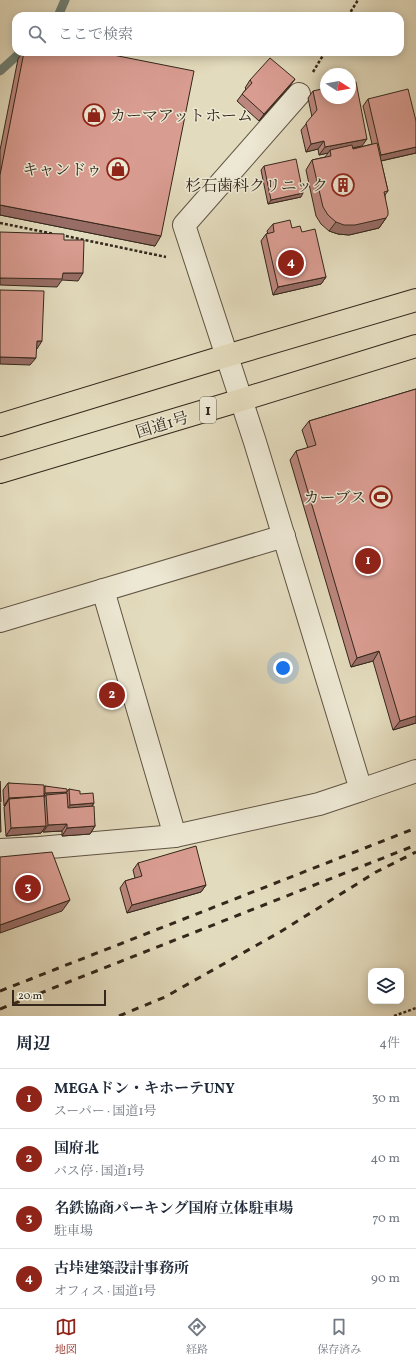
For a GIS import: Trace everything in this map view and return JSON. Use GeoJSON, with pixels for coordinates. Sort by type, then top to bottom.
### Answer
{"type":"FeatureCollection","features":[{"type":"Feature","properties":{"kind":"highway"},"geometry":{"type":"LineString","coordinates":[[0,425],[416,300]]}},
{"type":"Feature","properties":{"kind":"highway","name":"国道1号"},"geometry":{"type":"LineString","coordinates":[[0,472],[416,346]]}},
{"type":"Feature","properties":{"kind":"street"},"geometry":{"type":"LineString","coordinates":[[299,94],[184,225],[284,536],[361,790]]}},
{"type":"Feature","properties":{"kind":"street"},"geometry":{"type":"LineString","coordinates":[[0,621],[284,536]]}},
{"type":"Feature","properties":{"kind":"street"},"geometry":{"type":"LineString","coordinates":[[103,590],[175,836]]}},
{"type":"Feature","properties":{"kind":"street"},"geometry":{"type":"LineString","coordinates":[[0,850],[175,836],[319,804],[416,772]]}},
{"type":"Feature","properties":{"kind":"path"},"geometry":{"type":"LineString","coordinates":[[350,12],[358,0]]}},
{"type":"Feature","properties":{"kind":"path"},"geometry":{"type":"LineString","coordinates":[[0,223],[196,263]]}},
{"type":"Feature","properties":{"kind":"path"},"geometry":{"type":"LineString","coordinates":[[394,1016],[416,1008]]}},
{"type":"Feature","properties":{"kind":"building","name":"カーマアットホーム"},"geometry":{"type":"Polygon","coordinates":[[[23,56],[118,56],[194,71],[161,236],[0,205],[0,175],[23,56]]]}},
{"type":"Feature","properties":{"kind":"building"},"geometry":{"type":"Polygon","coordinates":[[[270,58],[295,79],[264,114],[242,94],[252,83],[250,80],[270,58]]]}},
{"type":"Feature","properties":{"kind":"building"},"geometry":{"type":"Polygon","coordinates":[[[356,82],[367,139],[325,147],[324,141],[311,144],[306,123],[317,110],[313,91],[320,89],[320,104],[356,104],[356,82]]]}},
{"type":"Feature","properties":{"kind":"building"},"geometry":{"type":"Polygon","coordinates":[[[408,89],[416,121],[416,147],[381,155],[368,99],[408,89]]]}},
{"type":"Feature","properties":{"kind":"building","name":"杉石歯科クリニック"},"geometry":{"type":"Polygon","coordinates":[[[377,143],[388,191],[384,192],[388,215],[386,218],[355,225],[344,225],[336,222],[328,215],[323,207],[312,160],[331,156],[330,150],[352,145],[353,149],[377,143]]]}},
{"type":"Feature","properties":{"kind":"building"},"geometry":{"type":"Polygon","coordinates":[[[296,159],[303,193],[271,200],[264,166],[296,159]]]}},
{"type":"Feature","properties":{"kind":"building"},"geometry":{"type":"Polygon","coordinates":[[[290,220],[292,228],[300,226],[302,232],[315,229],[326,277],[278,287],[266,234],[274,232],[273,224],[290,220]]]}},
{"type":"Feature","properties":{"kind":"building"},"geometry":{"type":"Polygon","coordinates":[[[0,232],[64,234],[64,240],[84,240],[83,273],[63,273],[62,279],[0,278],[0,232]]]}},
{"type":"Feature","properties":{"kind":"building"},"geometry":{"type":"Polygon","coordinates":[[[0,290],[44,291],[42,341],[37,341],[36,358],[0,357],[0,290]]]}},
{"type":"Feature","properties":{"kind":"building"},"geometry":{"type":"Polygon","coordinates":[[[416,389],[416,716],[400,721],[379,651],[357,658],[296,451],[316,445],[309,421],[416,389]]]}},
{"type":"Feature","properties":{"kind":"building"},"geometry":{"type":"Polygon","coordinates":[[[0,781],[1,802],[0,802],[0,781]]]}},
{"type":"Feature","properties":{"kind":"building"},"geometry":{"type":"Polygon","coordinates":[[[8,783],[44,785],[44,796],[9,798],[8,783]]]}},
{"type":"Feature","properties":{"kind":"building"},"geometry":{"type":"Polygon","coordinates":[[[45,786],[67,789],[67,792],[45,793],[45,786]]]}},
{"type":"Feature","properties":{"kind":"building"},"geometry":{"type":"Polygon","coordinates":[[[69,789],[80,791],[80,794],[93,793],[94,803],[70,805],[69,789]]]}},
{"type":"Feature","properties":{"kind":"building"},"geometry":{"type":"Polygon","coordinates":[[[67,793],[68,808],[94,806],[95,826],[67,828],[67,824],[48,825],[46,795],[67,793]]]}},
{"type":"Feature","properties":{"kind":"building"},"geometry":{"type":"Polygon","coordinates":[[[44,796],[46,826],[11,828],[9,799],[44,796]]]}},
{"type":"Feature","properties":{"kind":"building"},"geometry":{"type":"Polygon","coordinates":[[[0,803],[1,832],[0,832],[0,803]]]}},
{"type":"Feature","properties":{"kind":"building"},"geometry":{"type":"Polygon","coordinates":[[[196,846],[206,885],[132,905],[125,881],[142,876],[138,863],[196,846]]]}},
{"type":"Feature","properties":{"kind":"building"},"geometry":{"type":"Polygon","coordinates":[[[52,852],[70,900],[0,925],[0,857],[52,852]]]}},
{"type":"Feature","properties":{"kind":"waterway"},"geometry":{"type":"LineString","coordinates":[[60,12],[65,0]]}},
{"type":"Feature","properties":{"kind":"waterway"},"geometry":{"type":"LineString","coordinates":[[0,71],[17,56]]}},
{"type":"Feature","properties":{"kind":"railway"},"geometry":{"type":"LineString","coordinates":[[0,991],[416,828]]}},
{"type":"Feature","properties":{"kind":"railway"},"geometry":{"type":"LineString","coordinates":[[0,1009],[416,845]]}},
{"type":"Feature","properties":{"kind":"railway"},"geometry":{"type":"LineString","coordinates":[[119,1016],[165,997],[280,932],[376,872],[416,852]]}},
{"type":"Feature","properties":{"kind":"place","name":"カーマアットホーム"},"geometry":{"type":"Point","coordinates":[94,115]}},
{"type":"Feature","properties":{"kind":"place","name":"キャンドゥ"},"geometry":{"type":"Point","coordinates":[118,169]}},
{"type":"Feature","properties":{"kind":"place","name":"杉石歯科クリニック"},"geometry":{"type":"Point","coordinates":[343,185]}},
{"type":"Feature","properties":{"kind":"place","name":"古垰建築設計事務所"},"geometry":{"type":"Point","coordinates":[291,263]}},
{"type":"Feature","properties":{"kind":"place","name":"カーブス"},"geometry":{"type":"Point","coordinates":[381,497]}},
{"type":"Feature","properties":{"kind":"place","name":"MEGAドン・キホーテUNY"},"geometry":{"type":"Point","coordinates":[368,561]}},
{"type":"Feature","properties":{"kind":"place","name":"国府北"},"geometry":{"type":"Point","coordinates":[112,695]}},
{"type":"Feature","properties":{"kind":"place","name":"名鉄協商パーキング国府立体駐車場"},"geometry":{"type":"Point","coordinates":[28,888]}}]}
